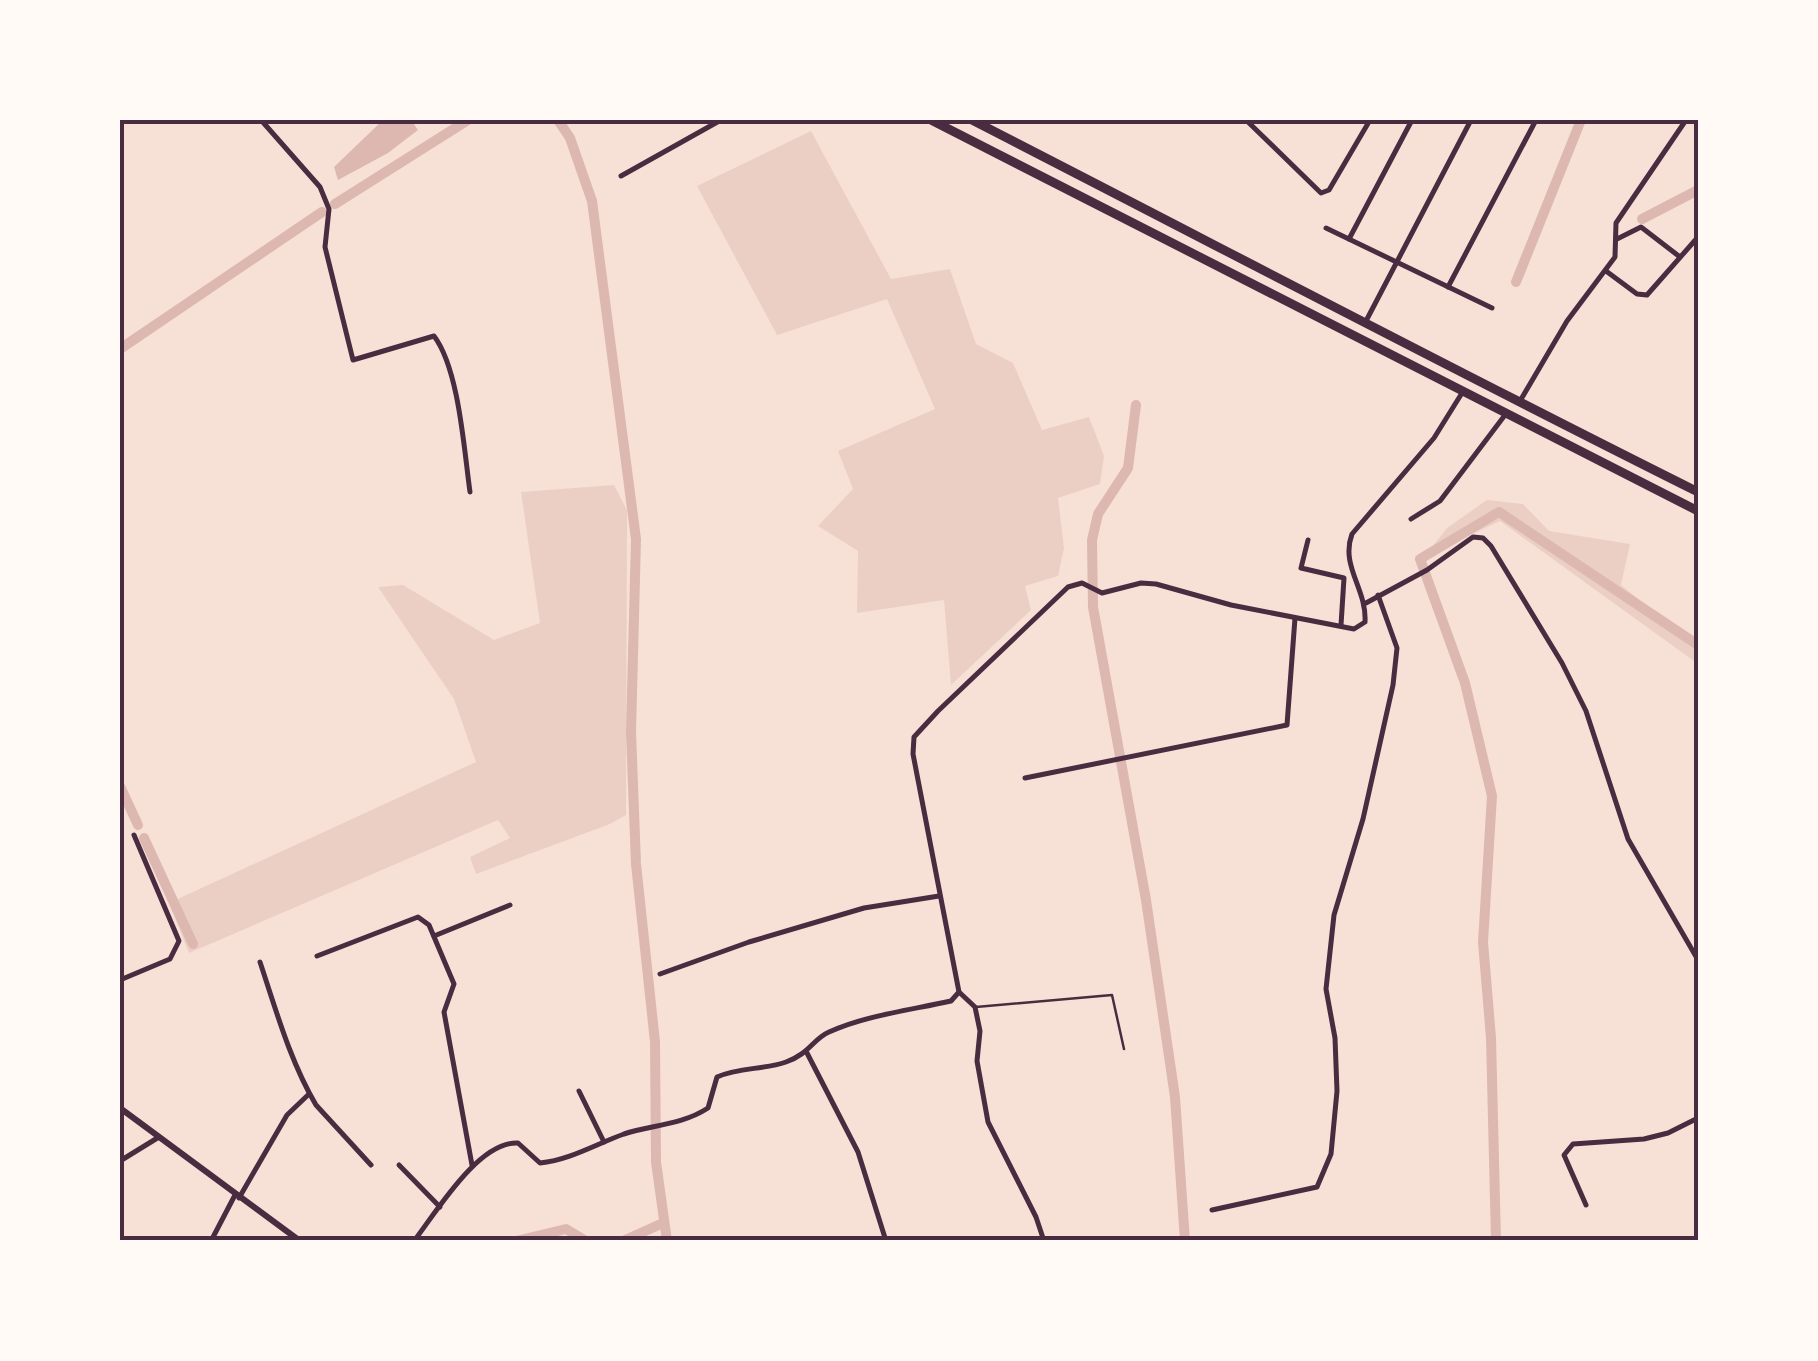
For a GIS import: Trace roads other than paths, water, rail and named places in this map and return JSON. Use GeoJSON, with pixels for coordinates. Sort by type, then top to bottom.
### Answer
{"type":"FeatureCollection","features":[{"type":"Feature","properties":{"kind":"main road"},"geometry":{"type":"LineString","coordinates":[[931,120],[1698,511]]}},
{"type":"Feature","properties":{"kind":"main road"},"geometry":{"type":"LineString","coordinates":[[972,120],[1698,492]]}},
{"type":"Feature","properties":{"kind":"main road"},"geometry":{"type":"LineString","coordinates":[[1359,336],[1366,321]]}},
{"type":"Feature","properties":{"kind":"street"},"geometry":{"type":"LineString","coordinates":[[261,120],[320,187],[329,209],[325,247],[353,360],[434,336],[443,348],[460,420],[470,492]]}},
{"type":"Feature","properties":{"kind":"street"},"geometry":{"type":"LineString","coordinates":[[622,176],[722,120]]}},
{"type":"Feature","properties":{"kind":"street"},"geometry":{"type":"LineString","coordinates":[[1246,120],[1314,190],[1324,193],[1334,183],[1370,120]]}},
{"type":"Feature","properties":{"kind":"street"},"geometry":{"type":"LineString","coordinates":[[1348,239],[1412,120]]}},
{"type":"Feature","properties":{"kind":"street"},"geometry":{"type":"LineString","coordinates":[[1366,321],[1471,120]]}},
{"type":"Feature","properties":{"kind":"street"},"geometry":{"type":"LineString","coordinates":[[1448,287],[1536,120]]}},
{"type":"Feature","properties":{"kind":"street"},"geometry":{"type":"LineString","coordinates":[[1519,403],[1568,321],[1616,253],[1616,224],[1621,215],[1692,121]]}},
{"type":"Feature","properties":{"kind":"street"},"geometry":{"type":"LineString","coordinates":[[1617,239],[1640,226],[1680,257]]}},
{"type":"Feature","properties":{"kind":"street"},"geometry":{"type":"LineString","coordinates":[[1326,228],[1492,308]]}},
{"type":"Feature","properties":{"kind":"street"},"geometry":{"type":"LineString","coordinates":[[1606,271],[1638,294],[1646,295],[1698,237]]}},
{"type":"Feature","properties":{"kind":"street"},"geometry":{"type":"LineString","coordinates":[[1044,1241],[988,1122],[978,1061],[980,1031],[975,1008],[959,992],[913,754],[914,737],[1068,587],[1082,583],[1102,592],[1141,583],[1156,584],[1294,618],[1360,628],[1366,622],[1366,603],[1346,549],[1352,534],[1434,438],[1462,393]]}},
{"type":"Feature","properties":{"kind":"street"},"geometry":{"type":"LineString","coordinates":[[1411,519],[1440,501],[1505,415]]}},
{"type":"Feature","properties":{"kind":"street"},"geometry":{"type":"LineString","coordinates":[[1366,603],[1427,570],[1473,537],[1483,538],[1492,546],[1562,663],[1586,712],[1628,839],[1698,960]]}},
{"type":"Feature","properties":{"kind":"street"},"geometry":{"type":"LineString","coordinates":[[1308,540],[1300,568],[1344,578],[1355,576]]}},
{"type":"Feature","properties":{"kind":"street"},"geometry":{"type":"LineString","coordinates":[[1341,625],[1344,578]]}},
{"type":"Feature","properties":{"kind":"street"},"geometry":{"type":"LineString","coordinates":[[1212,1210],[1317,1187],[1331,1154],[1337,1091],[1335,1038],[1326,989],[1334,915],[1363,820],[1393,686],[1397,648],[1378,596]]}},
{"type":"Feature","properties":{"kind":"street"},"geometry":{"type":"LineString","coordinates":[[1025,778],[1287,725],[1294,618]]}},
{"type":"Feature","properties":{"kind":"street"},"geometry":{"type":"LineString","coordinates":[[120,980],[170,959],[179,941],[134,835]]}},
{"type":"Feature","properties":{"kind":"street"},"geometry":{"type":"LineString","coordinates":[[660,974],[749,942],[864,908],[940,896]]}},
{"type":"Feature","properties":{"kind":"street"},"geometry":{"type":"LineString","coordinates":[[434,936],[510,906]]}},
{"type":"Feature","properties":{"kind":"street"},"geometry":{"type":"LineString","coordinates":[[317,956],[418,917],[429,925],[454,984],[444,1012],[472,1165]]}},
{"type":"Feature","properties":{"kind":"street"},"geometry":{"type":"LineString","coordinates":[[260,962],[284,1036],[309,1094],[372,1165]]}},
{"type":"Feature","properties":{"kind":"street"},"geometry":{"type":"LineString","coordinates":[[414,1241],[472,1165],[505,1142],[518,1143],[540,1163],[554,1162],[625,1134],[672,1124],[708,1108],[717,1077],[730,1071],[783,1064],[807,1053],[824,1034],[849,1024],[951,1001],[959,992]]}},
{"type":"Feature","properties":{"kind":"street"},"geometry":{"type":"LineString","coordinates":[[807,1053],[858,1152],[886,1241]]}},
{"type":"Feature","properties":{"kind":"street"},"geometry":{"type":"LineString","coordinates":[[578,1091],[604,1142]]}},
{"type":"Feature","properties":{"kind":"street"},"geometry":{"type":"LineString","coordinates":[[211,1241],[287,1115],[309,1094]]}},
{"type":"Feature","properties":{"kind":"street"},"geometry":{"type":"LineString","coordinates":[[120,1108],[300,1241]]}},
{"type":"Feature","properties":{"kind":"street"},"geometry":{"type":"LineString","coordinates":[[1586,1204],[1564,1155],[1573,1144],[1656,1136],[1698,1118]]}},
{"type":"Feature","properties":{"kind":"street"},"geometry":{"type":"LineString","coordinates":[[120,1161],[160,1138]]}},
{"type":"Feature","properties":{"kind":"street"},"geometry":{"type":"LineString","coordinates":[[399,1164],[440,1207]]}},
{"type":"Feature","properties":{"kind":"lane"},"geometry":{"type":"LineString","coordinates":[[975,1008],[1112,995],[1124,1049]]}},
{"type":"Feature","properties":{"kind":"waterway"},"geometry":{"type":"LineString","coordinates":[[335,204],[468,120]]}},
{"type":"Feature","properties":{"kind":"waterway"},"geometry":{"type":"LineString","coordinates":[[558,120],[570,138],[592,201],[636,539],[631,732],[636,864],[655,1042],[656,1162],[667,1241]]}},
{"type":"Feature","properties":{"kind":"waterway"},"geometry":{"type":"LineString","coordinates":[[1516,282],[1581,120]]}},
{"type":"Feature","properties":{"kind":"waterway"},"geometry":{"type":"LineString","coordinates":[[1642,219],[1698,190]]}},
{"type":"Feature","properties":{"kind":"waterway"},"geometry":{"type":"LineString","coordinates":[[120,349],[322,212]]}},
{"type":"Feature","properties":{"kind":"waterway"},"geometry":{"type":"LineString","coordinates":[[1136,405],[1128,468],[1098,514],[1092,540],[1093,607],[1146,900],[1175,1097],[1185,1241]]}},
{"type":"Feature","properties":{"kind":"waterway"},"geometry":{"type":"LineString","coordinates":[[1496,1241],[1491,1038],[1483,942],[1492,796],[1465,683],[1420,559],[1499,512],[1698,645]]}},
{"type":"Feature","properties":{"kind":"waterway"},"geometry":{"type":"LineString","coordinates":[[120,786],[138,825]]}},
{"type":"Feature","properties":{"kind":"waterway"},"geometry":{"type":"LineString","coordinates":[[144,838],[193,944]]}},
{"type":"Feature","properties":{"kind":"waterway"},"geometry":{"type":"LineString","coordinates":[[623,1241],[663,1223]]}},
{"type":"Feature","properties":{"kind":"waterway"},"geometry":{"type":"LineString","coordinates":[[516,1241],[566,1229],[586,1241]]}}]}
